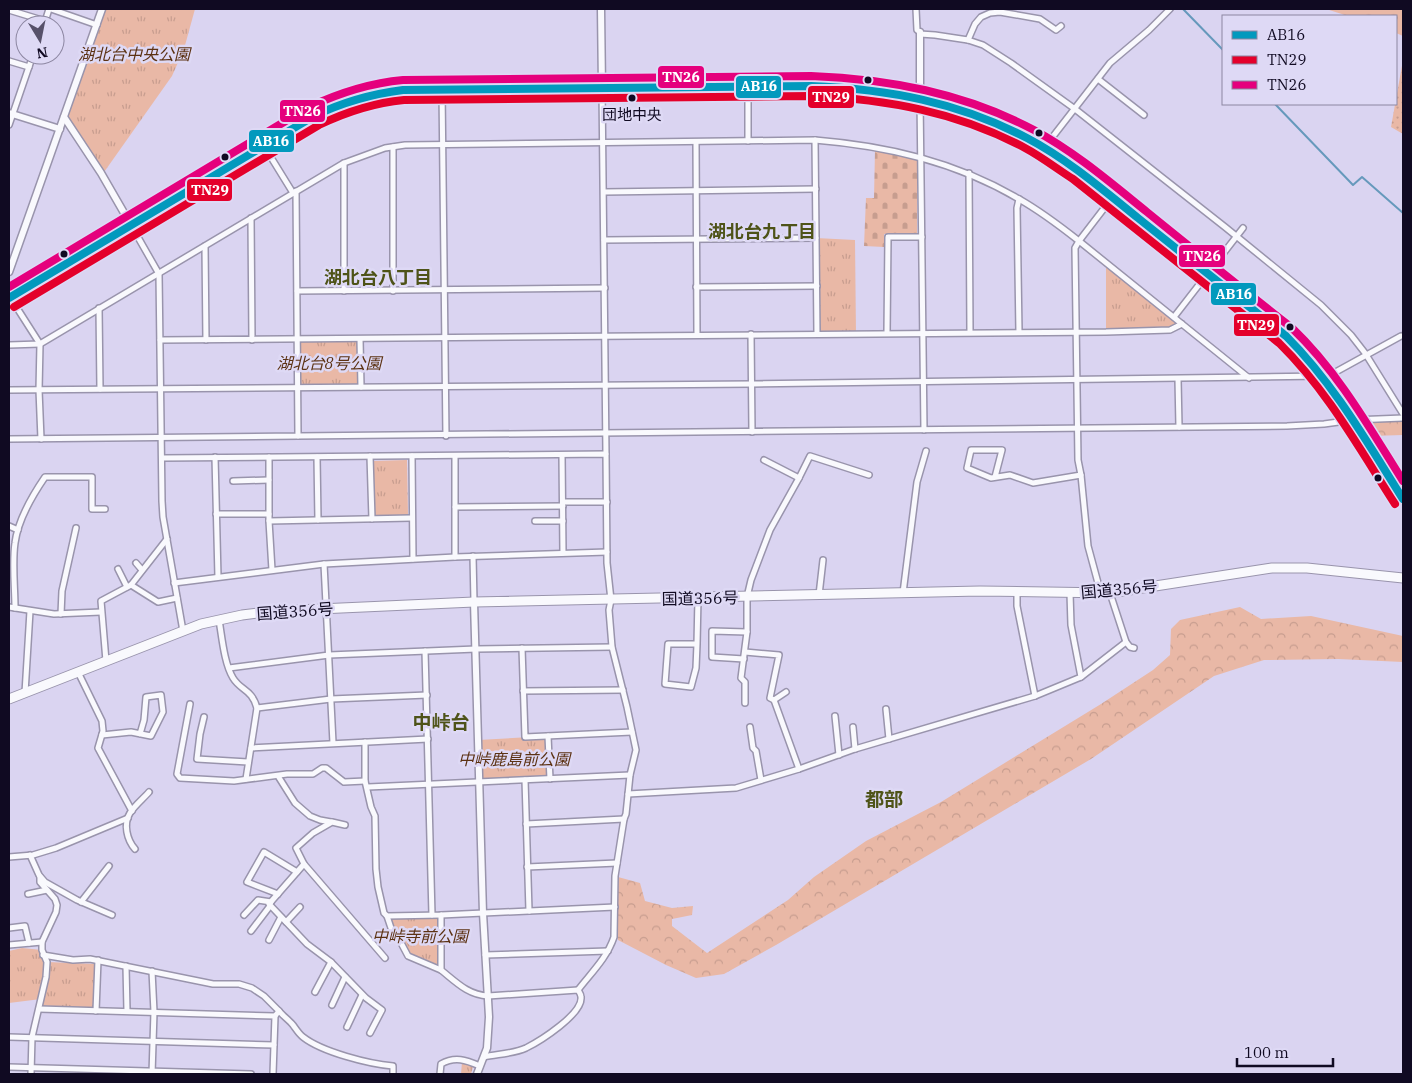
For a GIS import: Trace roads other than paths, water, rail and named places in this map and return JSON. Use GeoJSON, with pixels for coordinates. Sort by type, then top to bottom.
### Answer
{"type":"FeatureCollection","features":[{"type":"Feature","properties":{"kind":"highway","name":"国道356号"},"geometry":{"type":"LineString","coordinates":[[9,699],[183,631],[242,615],[275,611],[474,602],[903,593],[1017,591],[1105,594],[1272,568],[1307,568],[1403,578]]}},
{"type":"Feature","properties":{"kind":"street"},"geometry":{"type":"LineString","coordinates":[[50,9],[97,26]]}},
{"type":"Feature","properties":{"kind":"street"},"geometry":{"type":"LineString","coordinates":[[9,269],[102,9]]}},
{"type":"Feature","properties":{"kind":"street"},"geometry":{"type":"LineString","coordinates":[[364,742],[365,781],[375,816],[378,887],[384,913],[388,916],[391,928],[399,938],[408,956],[441,970],[466,990],[480,996],[578,990],[603,960],[614,937],[615,876],[626,814],[630,775],[636,750],[612,647],[609,610],[611,600],[607,552],[602,9]]}},
{"type":"Feature","properties":{"kind":"street"},"geometry":{"type":"LineString","coordinates":[[916,9],[917,30],[920,33],[924,430]]}},
{"type":"Feature","properties":{"kind":"street"},"geometry":{"type":"LineString","coordinates":[[1044,148],[1110,63],[1149,30],[1170,9]]}},
{"type":"Feature","properties":{"kind":"street"},"geometry":{"type":"LineString","coordinates":[[9,10],[22,15]]}},
{"type":"Feature","properties":{"kind":"street"},"geometry":{"type":"LineString","coordinates":[[968,40],[975,24],[981,17],[990,13],[1000,12],[1040,19],[1056,30],[1061,26]]}},
{"type":"Feature","properties":{"kind":"street"},"geometry":{"type":"LineString","coordinates":[[9,439],[1287,426],[1403,416],[1366,355],[1351,335],[1321,305],[1236,236],[1075,109],[1011,63],[982,45],[968,40],[920,33]]}},
{"type":"Feature","properties":{"kind":"street"},"geometry":{"type":"LineString","coordinates":[[9,61],[29,67],[11,114],[9,125]]}},
{"type":"Feature","properties":{"kind":"street"},"geometry":{"type":"LineString","coordinates":[[1098,78],[1144,115]]}},
{"type":"Feature","properties":{"kind":"street"},"geometry":{"type":"LineString","coordinates":[[41,439],[40,344],[9,295],[314,116],[333,107],[352,99],[395,90],[811,86],[857,88],[898,93],[951,106],[976,115],[1022,135],[1079,171],[1301,349],[1324,376],[1403,499]]}},
{"type":"Feature","properties":{"kind":"street"},"geometry":{"type":"LineString","coordinates":[[748,87],[748,141]]}},
{"type":"Feature","properties":{"kind":"street"},"geometry":{"type":"LineString","coordinates":[[442,90],[446,436]]}},
{"type":"Feature","properties":{"kind":"street"},"geometry":{"type":"LineString","coordinates":[[11,114],[60,129]]}},
{"type":"Feature","properties":{"kind":"street"},"geometry":{"type":"LineString","coordinates":[[64,117],[101,173],[159,274],[162,502],[183,631]]}},
{"type":"Feature","properties":{"kind":"street"},"geometry":{"type":"LineString","coordinates":[[815,140],[817,334]]}},
{"type":"Feature","properties":{"kind":"street"},"geometry":{"type":"LineString","coordinates":[[9,345],[40,344],[344,163],[393,147],[443,144],[815,140],[881,148],[921,157],[969,173],[1019,199],[1051,219],[1250,378]]}},
{"type":"Feature","properties":{"kind":"street"},"geometry":{"type":"LineString","coordinates":[[696,142],[697,335]]}},
{"type":"Feature","properties":{"kind":"street"},"geometry":{"type":"LineString","coordinates":[[264,146],[294,192],[298,339],[298,436]]}},
{"type":"Feature","properties":{"kind":"street"},"geometry":{"type":"LineString","coordinates":[[393,147],[393,290]]}},
{"type":"Feature","properties":{"kind":"street"},"geometry":{"type":"LineString","coordinates":[[344,163],[344,291]]}},
{"type":"Feature","properties":{"kind":"street"},"geometry":{"type":"LineString","coordinates":[[969,173],[970,332]]}},
{"type":"Feature","properties":{"kind":"street"},"geometry":{"type":"LineString","coordinates":[[604,192],[816,189]]}},
{"type":"Feature","properties":{"kind":"street"},"geometry":{"type":"LineString","coordinates":[[1112,198],[1075,248],[1078,460],[1088,546],[1105,594],[1126,642],[1130,647],[1134,648]]}},
{"type":"Feature","properties":{"kind":"street"},"geometry":{"type":"LineString","coordinates":[[1019,199],[1017,208],[1019,332]]}},
{"type":"Feature","properties":{"kind":"street"},"geometry":{"type":"LineString","coordinates":[[251,218],[252,340]]}},
{"type":"Feature","properties":{"kind":"street"},"geometry":{"type":"LineString","coordinates":[[1174,317],[1243,228]]}},
{"type":"Feature","properties":{"kind":"street"},"geometry":{"type":"LineString","coordinates":[[886,333],[888,237],[922,237]]}},
{"type":"Feature","properties":{"kind":"street"},"geometry":{"type":"LineString","coordinates":[[604,240],[816,238]]}},
{"type":"Feature","properties":{"kind":"street"},"geometry":{"type":"LineString","coordinates":[[206,246],[206,340]]}},
{"type":"Feature","properties":{"kind":"street"},"geometry":{"type":"LineString","coordinates":[[696,287],[817,286]]}},
{"type":"Feature","properties":{"kind":"street"},"geometry":{"type":"LineString","coordinates":[[297,291],[605,288]]}},
{"type":"Feature","properties":{"kind":"street"},"geometry":{"type":"LineString","coordinates":[[99,308],[100,389]]}},
{"type":"Feature","properties":{"kind":"street"},"geometry":{"type":"LineString","coordinates":[[160,340],[1076,332],[1170,330],[1182,324]]}},
{"type":"Feature","properties":{"kind":"street"},"geometry":{"type":"LineString","coordinates":[[751,334],[752,432]]}},
{"type":"Feature","properties":{"kind":"street"},"geometry":{"type":"LineString","coordinates":[[9,390],[752,384],[1324,376],[1401,336]]}},
{"type":"Feature","properties":{"kind":"street"},"geometry":{"type":"LineString","coordinates":[[360,339],[361,387]]}},
{"type":"Feature","properties":{"kind":"street"},"geometry":{"type":"LineString","coordinates":[[1178,379],[1179,427]]}},
{"type":"Feature","properties":{"kind":"street"},"geometry":{"type":"LineString","coordinates":[[995,477],[1002,450],[971,450],[967,468],[990,478],[1010,475],[1032,483],[1081,475]]}},
{"type":"Feature","properties":{"kind":"street"},"geometry":{"type":"LineString","coordinates":[[903,593],[917,482],[926,451]]}},
{"type":"Feature","properties":{"kind":"street"},"geometry":{"type":"LineString","coordinates":[[162,458],[606,454]]}},
{"type":"Feature","properties":{"kind":"street"},"geometry":{"type":"LineString","coordinates":[[562,455],[563,553]]}},
{"type":"Feature","properties":{"kind":"street"},"geometry":{"type":"LineString","coordinates":[[370,456],[372,519]]}},
{"type":"Feature","properties":{"kind":"street"},"geometry":{"type":"LineString","coordinates":[[412,456],[413,559]]}},
{"type":"Feature","properties":{"kind":"street"},"geometry":{"type":"LineString","coordinates":[[455,456],[455,556]]}},
{"type":"Feature","properties":{"kind":"street"},"geometry":{"type":"LineString","coordinates":[[745,703],[744,682],[741,678],[751,580],[770,530],[810,456],[869,475]]}},
{"type":"Feature","properties":{"kind":"street"},"geometry":{"type":"LineString","coordinates":[[215,457],[218,577]]}},
{"type":"Feature","properties":{"kind":"street"},"geometry":{"type":"LineString","coordinates":[[269,457],[269,521],[272,570]]}},
{"type":"Feature","properties":{"kind":"street"},"geometry":{"type":"LineString","coordinates":[[317,457],[318,520]]}},
{"type":"Feature","properties":{"kind":"street"},"geometry":{"type":"LineString","coordinates":[[764,460],[799,478]]}},
{"type":"Feature","properties":{"kind":"street"},"geometry":{"type":"LineString","coordinates":[[101,612],[61,614],[12,608],[15,544],[18,530],[33,495],[46,477],[92,477],[92,509],[105,509]]}},
{"type":"Feature","properties":{"kind":"street"},"geometry":{"type":"LineString","coordinates":[[232,481],[269,480]]}},
{"type":"Feature","properties":{"kind":"street"},"geometry":{"type":"LineString","coordinates":[[455,507],[607,502]]}},
{"type":"Feature","properties":{"kind":"street"},"geometry":{"type":"LineString","coordinates":[[216,514],[269,514]]}},
{"type":"Feature","properties":{"kind":"street"},"geometry":{"type":"LineString","coordinates":[[269,521],[412,518]]}},
{"type":"Feature","properties":{"kind":"street"},"geometry":{"type":"LineString","coordinates":[[535,521],[563,521]]}},
{"type":"Feature","properties":{"kind":"street"},"geometry":{"type":"LineString","coordinates":[[9,526],[18,530]]}},
{"type":"Feature","properties":{"kind":"street"},"geometry":{"type":"LineString","coordinates":[[61,614],[62,591],[76,528]]}},
{"type":"Feature","properties":{"kind":"street"},"geometry":{"type":"LineString","coordinates":[[106,661],[101,601],[129,586],[167,539]]}},
{"type":"Feature","properties":{"kind":"street"},"geometry":{"type":"LineString","coordinates":[[174,583],[324,564],[455,556],[607,552]]}},
{"type":"Feature","properties":{"kind":"street"},"geometry":{"type":"LineString","coordinates":[[473,556],[482,913],[489,1029],[487,1048],[477,1074]]}},
{"type":"Feature","properties":{"kind":"street"},"geometry":{"type":"LineString","coordinates":[[819,595],[822,560]]}},
{"type":"Feature","properties":{"kind":"street"},"geometry":{"type":"LineString","coordinates":[[136,563],[142,570]]}},
{"type":"Feature","properties":{"kind":"street"},"geometry":{"type":"LineString","coordinates":[[324,564],[332,743]]}},
{"type":"Feature","properties":{"kind":"street"},"geometry":{"type":"LineString","coordinates":[[118,569],[129,586],[158,602],[177,598]]}},
{"type":"Feature","properties":{"kind":"street"},"geometry":{"type":"LineString","coordinates":[[1017,591],[1017,606],[1035,696]]}},
{"type":"Feature","properties":{"kind":"street"},"geometry":{"type":"LineString","coordinates":[[1070,593],[1071,626],[1081,677]]}},
{"type":"Feature","properties":{"kind":"street"},"geometry":{"type":"LineString","coordinates":[[697,644],[668,644],[665,684],[692,687],[696,668],[697,644],[698,598]]}},
{"type":"Feature","properties":{"kind":"street"},"geometry":{"type":"LineString","coordinates":[[25,693],[30,611]]}},
{"type":"Feature","properties":{"kind":"street"},"geometry":{"type":"LineString","coordinates":[[219,620],[228,668],[238,684],[251,694],[257,708],[246,779]]}},
{"type":"Feature","properties":{"kind":"street"},"geometry":{"type":"LineString","coordinates":[[744,659],[712,657],[712,632],[747,632]]}},
{"type":"Feature","properties":{"kind":"street"},"geometry":{"type":"LineString","coordinates":[[628,794],[736,788],[799,769],[855,749],[1035,696],[1081,677],[1126,642]]}},
{"type":"Feature","properties":{"kind":"street"},"geometry":{"type":"LineString","coordinates":[[228,668],[329,655],[476,649],[612,647]]}},
{"type":"Feature","properties":{"kind":"street"},"geometry":{"type":"LineString","coordinates":[[522,648],[524,737],[632,732]]}},
{"type":"Feature","properties":{"kind":"street"},"geometry":{"type":"LineString","coordinates":[[425,651],[432,916]]}},
{"type":"Feature","properties":{"kind":"street"},"geometry":{"type":"LineString","coordinates":[[745,652],[778,655],[770,698],[774,700],[799,769]]}},
{"type":"Feature","properties":{"kind":"street"},"geometry":{"type":"LineString","coordinates":[[78,672],[102,721],[103,731],[98,748],[132,811]]}},
{"type":"Feature","properties":{"kind":"street"},"geometry":{"type":"LineString","coordinates":[[523,692],[623,690]]}},
{"type":"Feature","properties":{"kind":"street"},"geometry":{"type":"LineString","coordinates":[[774,700],[786,692]]}},
{"type":"Feature","properties":{"kind":"street"},"geometry":{"type":"LineString","coordinates":[[102,735],[131,732],[140,734],[151,736],[163,712],[161,695],[146,697],[144,720],[140,734]]}},
{"type":"Feature","properties":{"kind":"street"},"geometry":{"type":"LineString","coordinates":[[257,708],[331,699],[426,695]]}},
{"type":"Feature","properties":{"kind":"street"},"geometry":{"type":"LineString","coordinates":[[190,704],[177,774],[180,778],[234,781],[314,774],[322,768],[326,768],[344,782],[365,781]]}},
{"type":"Feature","properties":{"kind":"street"},"geometry":{"type":"LineString","coordinates":[[886,709],[889,739]]}},
{"type":"Feature","properties":{"kind":"street"},"geometry":{"type":"LineString","coordinates":[[835,716],[839,755]]}},
{"type":"Feature","properties":{"kind":"street"},"geometry":{"type":"LineString","coordinates":[[204,717],[197,758],[248,762]]}},
{"type":"Feature","properties":{"kind":"street"},"geometry":{"type":"LineString","coordinates":[[750,727],[761,780]]}},
{"type":"Feature","properties":{"kind":"street"},"geometry":{"type":"LineString","coordinates":[[853,727],[855,749]]}},
{"type":"Feature","properties":{"kind":"street"},"geometry":{"type":"LineString","coordinates":[[548,736],[550,778]]}},
{"type":"Feature","properties":{"kind":"street"},"geometry":{"type":"LineString","coordinates":[[250,748],[428,739]]}},
{"type":"Feature","properties":{"kind":"street"},"geometry":{"type":"LineString","coordinates":[[368,787],[630,775]]}},
{"type":"Feature","properties":{"kind":"street"},"geometry":{"type":"LineString","coordinates":[[278,776],[294,803],[310,816],[345,825]]}},
{"type":"Feature","properties":{"kind":"street"},"geometry":{"type":"LineString","coordinates":[[525,780],[529,911]]}},
{"type":"Feature","properties":{"kind":"street"},"geometry":{"type":"LineString","coordinates":[[135,849],[127,836],[126,826],[132,811],[149,792]]}},
{"type":"Feature","properties":{"kind":"street"},"geometry":{"type":"LineString","coordinates":[[9,857],[30,855],[56,848],[128,818]]}},
{"type":"Feature","properties":{"kind":"street"},"geometry":{"type":"LineString","coordinates":[[526,824],[624,819]]}},
{"type":"Feature","properties":{"kind":"street"},"geometry":{"type":"LineString","coordinates":[[332,822],[313,833],[296,848],[304,864],[385,958]]}},
{"type":"Feature","properties":{"kind":"street"},"geometry":{"type":"LineString","coordinates":[[278,894],[247,882],[264,852],[298,872]]}},
{"type":"Feature","properties":{"kind":"street"},"geometry":{"type":"LineString","coordinates":[[30,855],[40,877],[40,882],[55,899],[57,905],[56,912],[42,942],[43,955],[47,962],[46,977],[32,1037],[31,1074]]}},
{"type":"Feature","properties":{"kind":"street"},"geometry":{"type":"LineString","coordinates":[[527,867],[617,863]]}},
{"type":"Feature","properties":{"kind":"street"},"geometry":{"type":"LineString","coordinates":[[251,931],[278,894],[304,864]]}},
{"type":"Feature","properties":{"kind":"street"},"geometry":{"type":"LineString","coordinates":[[81,902],[109,866]]}},
{"type":"Feature","properties":{"kind":"street"},"geometry":{"type":"LineString","coordinates":[[40,877],[81,902],[112,915]]}},
{"type":"Feature","properties":{"kind":"street"},"geometry":{"type":"LineString","coordinates":[[28,894],[47,890]]}},
{"type":"Feature","properties":{"kind":"street"},"geometry":{"type":"LineString","coordinates":[[244,915],[258,900],[271,904],[307,944],[331,962],[362,995],[382,1010],[370,1033]]}},
{"type":"Feature","properties":{"kind":"street"},"geometry":{"type":"LineString","coordinates":[[269,940],[283,919],[300,907]]}},
{"type":"Feature","properties":{"kind":"street"},"geometry":{"type":"LineString","coordinates":[[388,916],[432,916],[615,907]]}},
{"type":"Feature","properties":{"kind":"street"},"geometry":{"type":"LineString","coordinates":[[441,915],[441,970]]}},
{"type":"Feature","properties":{"kind":"street"},"geometry":{"type":"LineString","coordinates":[[9,928],[25,926],[29,943]]}},
{"type":"Feature","properties":{"kind":"street"},"geometry":{"type":"LineString","coordinates":[[9,945],[42,942]]}},
{"type":"Feature","properties":{"kind":"street"},"geometry":{"type":"LineString","coordinates":[[485,955],[608,951]]}},
{"type":"Feature","properties":{"kind":"street"},"geometry":{"type":"LineString","coordinates":[[43,955],[73,960],[98,960],[213,984],[239,984],[252,988],[264,996],[277,1014],[292,1023],[304,1038],[336,1053],[393,1066],[393,1074]]}},
{"type":"Feature","properties":{"kind":"street"},"geometry":{"type":"LineString","coordinates":[[96,1011],[98,960]]}},
{"type":"Feature","properties":{"kind":"street"},"geometry":{"type":"LineString","coordinates":[[315,992],[331,962]]}},
{"type":"Feature","properties":{"kind":"street"},"geometry":{"type":"LineString","coordinates":[[126,966],[127,1012]]}},
{"type":"Feature","properties":{"kind":"street"},"geometry":{"type":"LineString","coordinates":[[152,971],[154,1012],[152,1073]]}},
{"type":"Feature","properties":{"kind":"street"},"geometry":{"type":"LineString","coordinates":[[332,1005],[345,977]]}},
{"type":"Feature","properties":{"kind":"street"},"geometry":{"type":"LineString","coordinates":[[484,1058],[525,1048],[561,1025],[578,1009],[582,997],[578,990]]}},
{"type":"Feature","properties":{"kind":"street"},"geometry":{"type":"LineString","coordinates":[[347,1027],[362,995]]}},
{"type":"Feature","properties":{"kind":"street"},"geometry":{"type":"LineString","coordinates":[[39,1009],[277,1014]]}},
{"type":"Feature","properties":{"kind":"street"},"geometry":{"type":"LineString","coordinates":[[273,1074],[277,1014]]}},
{"type":"Feature","properties":{"kind":"street"},"geometry":{"type":"LineString","coordinates":[[9,1036],[274,1045]]}},
{"type":"Feature","properties":{"kind":"street"},"geometry":{"type":"LineString","coordinates":[[440,1074],[441,1064],[444,1062],[464,1059],[480,1066]]}},
{"type":"Feature","properties":{"kind":"street"},"geometry":{"type":"LineString","coordinates":[[9,1067],[152,1073],[251,1074]]}},
{"type":"Feature","properties":{"kind":"waterway"},"geometry":{"type":"LineString","coordinates":[[1183,9],[1222,49]]}},
{"type":"Feature","properties":{"kind":"waterway"},"geometry":{"type":"LineString","coordinates":[[1276,105],[1353,185],[1362,177],[1403,213]]}},
{"type":"Feature","properties":{"kind":"place","name":"団地中央"},"geometry":{"type":"Point","coordinates":[632,98]}},
{"type":"Feature","properties":{"kind":"district","name":"湖北台九丁目"},"geometry":{"type":"Point","coordinates":[762,231]}},
{"type":"Feature","properties":{"kind":"district","name":"湖北台八丁目"},"geometry":{"type":"Point","coordinates":[378,277]}},
{"type":"Feature","properties":{"kind":"district","name":"中峠台"},"geometry":{"type":"Point","coordinates":[441,722]}},
{"type":"Feature","properties":{"kind":"district","name":"都部"},"geometry":{"type":"Point","coordinates":[884,799]}},
{"type":"Feature","properties":{"kind":"park label","name":"湖北台中央公園"},"geometry":{"type":"Point","coordinates":[134,54]}},
{"type":"Feature","properties":{"kind":"park label","name":"湖北台8号公園"},"geometry":{"type":"Point","coordinates":[329,363]}},
{"type":"Feature","properties":{"kind":"park label","name":"中峠鹿島前公園"},"geometry":{"type":"Point","coordinates":[514,759]}},
{"type":"Feature","properties":{"kind":"park label","name":"中峠寺前公園"},"geometry":{"type":"Point","coordinates":[420,936]}}]}
